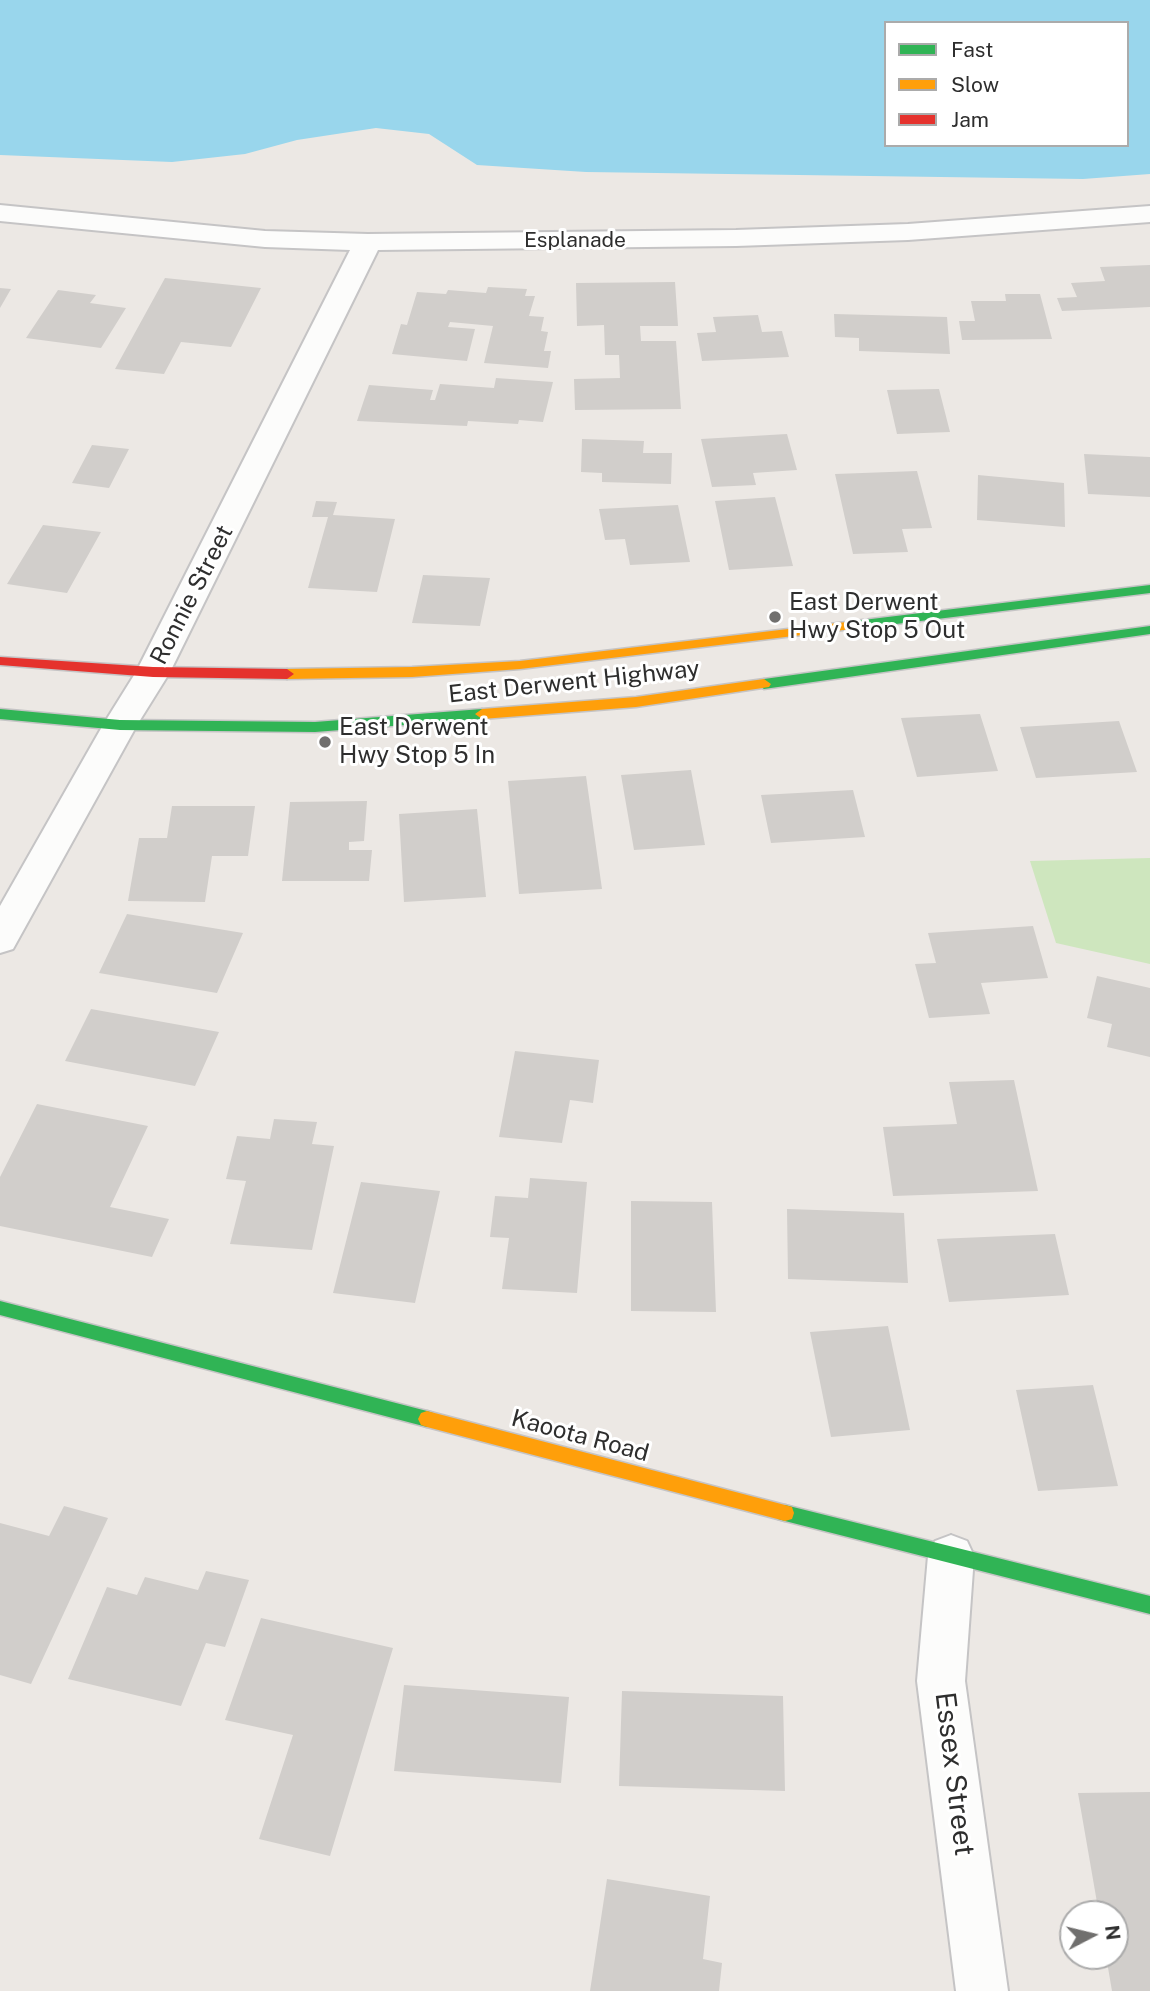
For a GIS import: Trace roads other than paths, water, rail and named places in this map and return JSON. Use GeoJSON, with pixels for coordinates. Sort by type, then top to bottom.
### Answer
{"type":"FeatureCollection","features":[{"type":"Feature","properties":{"kind":"main road","name":"East Derwent Highway"},"geometry":{"type":"LineString","coordinates":[[0,661],[153,672],[296,674],[520,665],[1150,589]]}},
{"type":"Feature","properties":{"kind":"main road","name":"East Derwent Highway"},"geometry":{"type":"LineString","coordinates":[[0,714],[120,725],[315,727],[624,703],[1150,630]]}},
{"type":"Feature","properties":{"kind":"main road","name":"Kaoota Road"},"geometry":{"type":"LineString","coordinates":[[0,1308],[951,1556],[1150,1605]]}},
{"type":"Feature","properties":{"kind":"street","name":"Esplanade"},"geometry":{"type":"LineString","coordinates":[[0,213],[265,239],[368,242],[736,239],[908,232],[1150,214]]}},
{"type":"Feature","properties":{"kind":"street","name":"Ronnie Street"},"geometry":{"type":"LineString","coordinates":[[0,939],[120,725],[153,672],[368,242]]}},
{"type":"Feature","properties":{"kind":"street","name":"Essex Street"},"geometry":{"type":"LineString","coordinates":[[951,1556],[941,1681],[982,1991]]}},
{"type":"Feature","properties":{"kind":"water"},"geometry":{"type":"Polygon","coordinates":[[[0,0],[1150,0],[1150,174],[1083,179],[586,172],[477,165],[429,134],[376,128],[297,140],[245,154],[172,162],[0,155],[0,0]]]}},
{"type":"Feature","properties":{"kind":"place","name":"East Derwent Hwy Stop 5 Out"},"geometry":{"type":"Point","coordinates":[775,617]}},
{"type":"Feature","properties":{"kind":"place","name":"East Derwent Hwy Stop 5 In"},"geometry":{"type":"Point","coordinates":[325,742]}}]}
